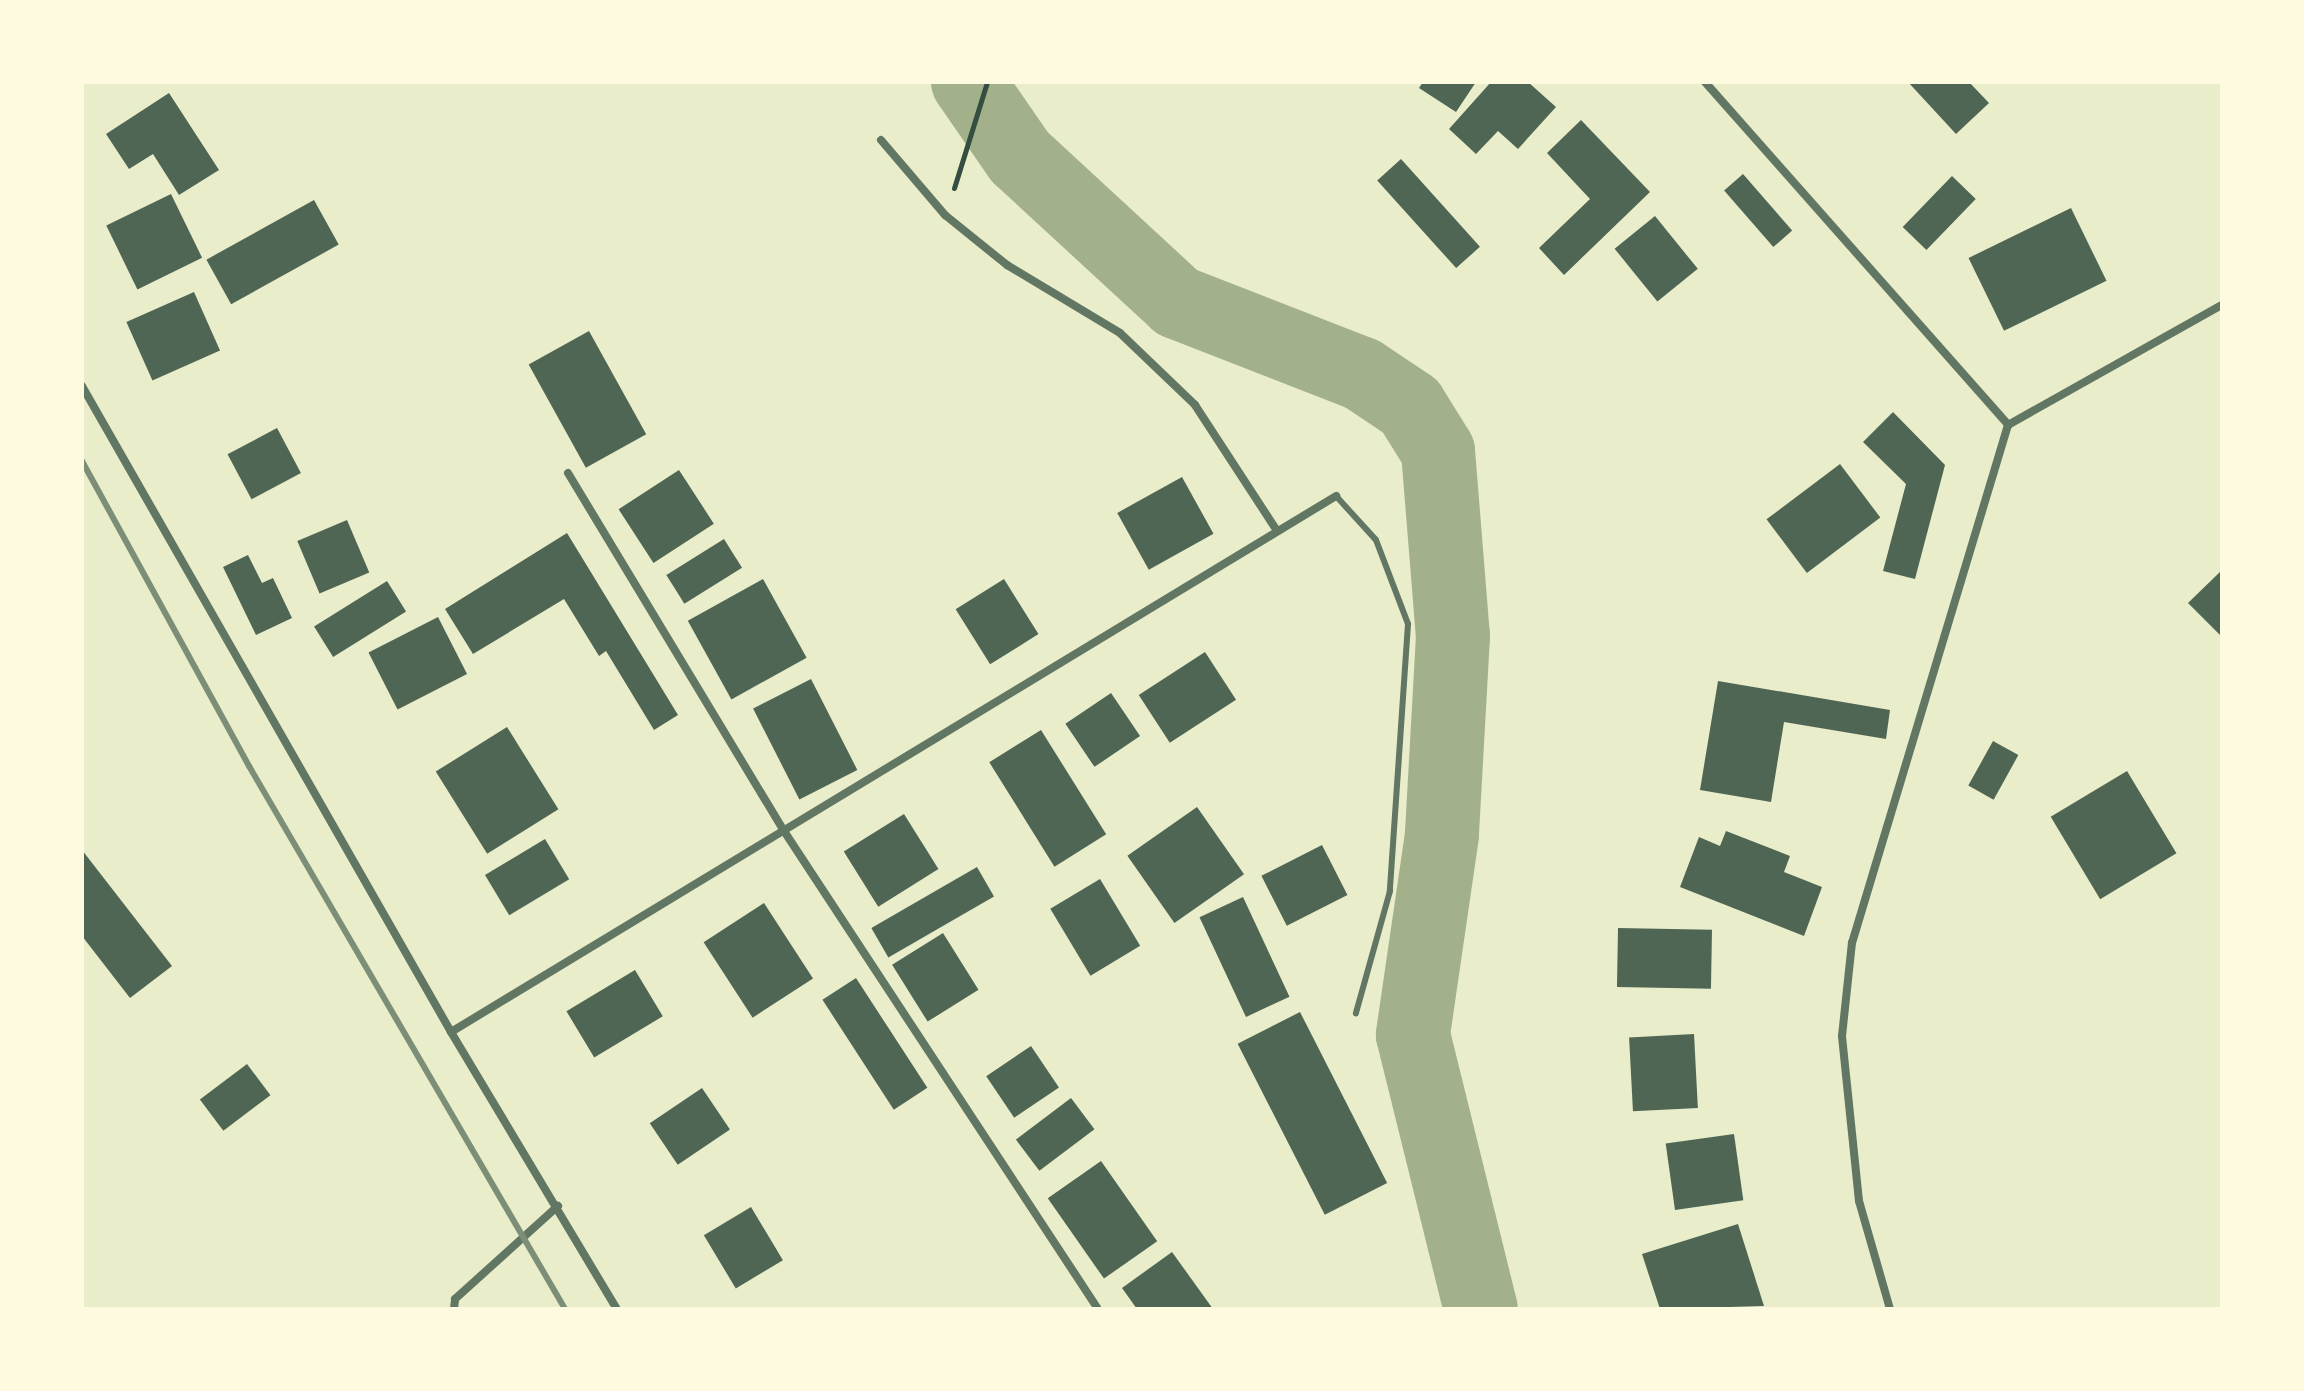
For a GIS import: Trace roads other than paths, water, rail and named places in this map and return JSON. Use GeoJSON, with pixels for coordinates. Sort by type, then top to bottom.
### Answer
{"type":"FeatureCollection","features":[{"type":"Feature","properties":{"kind":"street"},"geometry":{"type":"LineString","coordinates":[[1705,82],[2008,425]]}},
{"type":"Feature","properties":{"kind":"street"},"geometry":{"type":"LineString","coordinates":[[881,140],[945,215],[1007,265],[1120,333],[1195,405],[1277,531]]}},
{"type":"Feature","properties":{"kind":"street"},"geometry":{"type":"LineString","coordinates":[[1890,1309],[1859,1201],[1842,1036],[1852,943],[2008,425],[2222,305]]}},
{"type":"Feature","properties":{"kind":"street"},"geometry":{"type":"LineString","coordinates":[[82,386],[451,1032],[617,1309]]}},
{"type":"Feature","properties":{"kind":"street"},"geometry":{"type":"LineString","coordinates":[[568,473],[784,831],[1098,1309]]}},
{"type":"Feature","properties":{"kind":"street"},"geometry":{"type":"LineString","coordinates":[[451,1032],[1336,496]]}},
{"type":"Feature","properties":{"kind":"street"},"geometry":{"type":"LineString","coordinates":[[454,1309],[455,1299],[558,1206]]}},
{"type":"Feature","properties":{"kind":"lane"},"geometry":{"type":"LineString","coordinates":[[1336,496],[1376,540],[1408,624],[1390,891],[1356,1013]]}},
{"type":"Feature","properties":{"kind":"waterway"},"geometry":{"type":"LineString","coordinates":[[968,82],[1020,157],[1177,302],[1362,374],[1410,406],[1438,451],[1453,636],[1442,835],[1413,1035],[1481,1309]]}},
{"type":"Feature","properties":{"kind":"railway"},"geometry":{"type":"LineString","coordinates":[[82,461],[249,766],[565,1309]]}}]}
